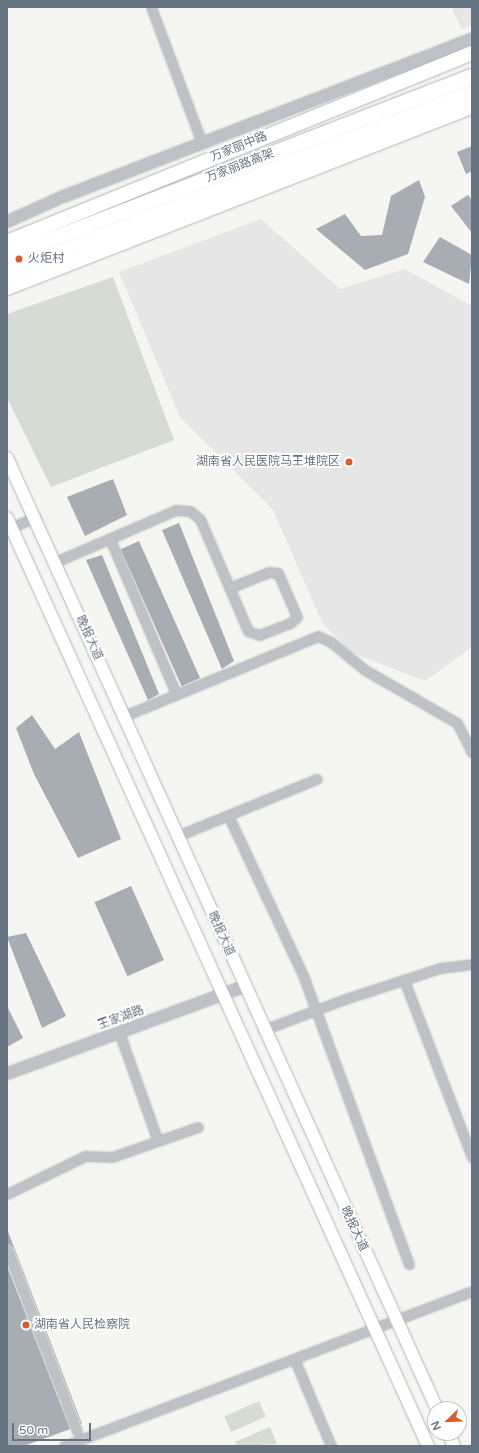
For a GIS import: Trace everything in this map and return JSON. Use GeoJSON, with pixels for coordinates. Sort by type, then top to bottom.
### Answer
{"type":"FeatureCollection","features":[{"type":"Feature","properties":{"kind":"highway","name":"万家丽路高架"},"geometry":{"type":"LineString","coordinates":[[7,256],[472,76]]}},
{"type":"Feature","properties":{"kind":"highway","name":"万家丽路高架"},"geometry":{"type":"LineString","coordinates":[[7,272],[472,92]]}},
{"type":"Feature","properties":{"kind":"main road","name":"万家丽中路"},"geometry":{"type":"LineString","coordinates":[[7,242],[472,53]]}},
{"type":"Feature","properties":{"kind":"main road"},"geometry":{"type":"LineString","coordinates":[[7,288],[472,107]]}},
{"type":"Feature","properties":{"kind":"main road","name":"晚报大道"},"geometry":{"type":"LineString","coordinates":[[7,458],[36,517],[263,1030],[433,1401]]}},
{"type":"Feature","properties":{"kind":"main road","name":"晚报大道"},"geometry":{"type":"LineString","coordinates":[[8,524],[428,1446]]}},
{"type":"Feature","properties":{"kind":"street"},"geometry":{"type":"LineString","coordinates":[[151,7],[201,141]]}},
{"type":"Feature","properties":{"kind":"street"},"geometry":{"type":"LineString","coordinates":[[7,221],[63,196],[472,38]]}},
{"type":"Feature","properties":{"kind":"street"},"geometry":{"type":"LineString","coordinates":[[55,562],[176,510],[190,511],[200,519],[229,588],[248,631],[255,635],[290,623],[297,616],[278,573],[269,572],[229,588]]}},
{"type":"Feature","properties":{"kind":"street"},"geometry":{"type":"LineString","coordinates":[[8,524],[36,517]]}},
{"type":"Feature","properties":{"kind":"street"},"geometry":{"type":"LineString","coordinates":[[110,538],[176,694]]}},
{"type":"Feature","properties":{"kind":"street"},"geometry":{"type":"LineString","coordinates":[[124,716],[318,636],[331,642],[365,670],[457,723],[472,752]]}},
{"type":"Feature","properties":{"kind":"street"},"geometry":{"type":"LineString","coordinates":[[177,836],[317,779]]}},
{"type":"Feature","properties":{"kind":"street"},"geometry":{"type":"LineString","coordinates":[[228,815],[316,1010],[332,1062],[409,1264]]}},
{"type":"Feature","properties":{"kind":"street"},"geometry":{"type":"LineString","coordinates":[[263,1030],[316,1010],[440,968],[472,964]]}},
{"type":"Feature","properties":{"kind":"street"},"geometry":{"type":"LineString","coordinates":[[404,980],[472,1157]]}},
{"type":"Feature","properties":{"kind":"street","name":"王家湖路"},"geometry":{"type":"LineString","coordinates":[[7,1073],[244,986]]}},
{"type":"Feature","properties":{"kind":"street"},"geometry":{"type":"LineString","coordinates":[[119,1032],[157,1139]]}},
{"type":"Feature","properties":{"kind":"street"},"geometry":{"type":"LineString","coordinates":[[7,1194],[85,1156],[112,1157],[157,1139],[198,1127]]}},
{"type":"Feature","properties":{"kind":"street"},"geometry":{"type":"LineString","coordinates":[[7,1249],[77,1431]]}},
{"type":"Feature","properties":{"kind":"street"},"geometry":{"type":"LineString","coordinates":[[64,1446],[375,1330],[396,1320],[472,1291]]}},
{"type":"Feature","properties":{"kind":"street"},"geometry":{"type":"LineString","coordinates":[[296,1364],[331,1446]]}},
{"type":"Feature","properties":{"kind":"shaded area"},"geometry":{"type":"Polygon","coordinates":[[[451,7],[472,7],[472,25],[462,29],[451,7]]]}},
{"type":"Feature","properties":{"kind":"shaded area","name":"湖南省人民医院马王堆院区"},"geometry":{"type":"Polygon","coordinates":[[[261,219],[340,289],[405,269],[472,306],[472,647],[425,681],[353,653],[323,624],[272,508],[180,417],[119,272],[261,219]]]}},
{"type":"Feature","properties":{"kind":"shaded area"},"geometry":{"type":"Polygon","coordinates":[[[113,277],[174,440],[51,487],[7,398],[7,314],[113,277]]]}},
{"type":"Feature","properties":{"kind":"shaded area"},"geometry":{"type":"Polygon","coordinates":[[[259,1401],[266,1417],[231,1432],[224,1416],[259,1401]]]}},
{"type":"Feature","properties":{"kind":"shaded area"},"geometry":{"type":"Polygon","coordinates":[[[270,1427],[277,1444],[237,1446],[235,1442],[270,1427]]]}},
{"type":"Feature","properties":{"kind":"building"},"geometry":{"type":"Polygon","coordinates":[[[472,146],[472,171],[466,174],[457,152],[472,146]]]}},
{"type":"Feature","properties":{"kind":"building"},"geometry":{"type":"Polygon","coordinates":[[[419,180],[425,197],[408,254],[365,270],[316,229],[345,214],[361,236],[382,235],[391,196],[419,180]]]}},
{"type":"Feature","properties":{"kind":"building"},"geometry":{"type":"Polygon","coordinates":[[[468,195],[472,200],[472,233],[451,206],[468,195]]]}},
{"type":"Feature","properties":{"kind":"building"},"geometry":{"type":"Polygon","coordinates":[[[440,237],[472,255],[469,284],[423,262],[440,237]]]}},
{"type":"Feature","properties":{"kind":"building"},"geometry":{"type":"Polygon","coordinates":[[[113,479],[127,515],[85,536],[67,497],[113,479]]]}},
{"type":"Feature","properties":{"kind":"building"},"geometry":{"type":"Polygon","coordinates":[[[179,523],[234,661],[222,669],[162,530],[179,523]]]}},
{"type":"Feature","properties":{"kind":"building"},"geometry":{"type":"Polygon","coordinates":[[[139,541],[200,678],[182,686],[121,549],[139,541]]]}},
{"type":"Feature","properties":{"kind":"building"},"geometry":{"type":"Polygon","coordinates":[[[102,555],[159,694],[148,700],[86,560],[102,555]]]}},
{"type":"Feature","properties":{"kind":"building"},"geometry":{"type":"Polygon","coordinates":[[[32,715],[55,749],[79,732],[121,839],[78,858],[34,774],[16,728],[32,715]]]}},
{"type":"Feature","properties":{"kind":"building"},"geometry":{"type":"Polygon","coordinates":[[[131,886],[164,960],[127,976],[94,902],[131,886]]]}},
{"type":"Feature","properties":{"kind":"building"},"geometry":{"type":"Polygon","coordinates":[[[26,933],[66,1016],[42,1028],[7,937],[26,933]]]}},
{"type":"Feature","properties":{"kind":"building"},"geometry":{"type":"Polygon","coordinates":[[[7,1006],[23,1038],[7,1047],[7,1006]]]}},
{"type":"Feature","properties":{"kind":"building"},"geometry":{"type":"Polygon","coordinates":[[[7,1229],[82,1424],[13,1247],[7,1243],[7,1229]]]}},
{"type":"Feature","properties":{"kind":"building","name":"湖南省人民检察院"},"geometry":{"type":"Polygon","coordinates":[[[7,1266],[70,1429],[24,1446],[7,1446],[7,1266]]]}},
{"type":"Feature","properties":{"kind":"place","name":"火炬村"},"geometry":{"type":"Point","coordinates":[19,259]}},
{"type":"Feature","properties":{"kind":"place","name":"湖南省人民医院马王堆院区"},"geometry":{"type":"Point","coordinates":[349,462]}},
{"type":"Feature","properties":{"kind":"place","name":"湖南省人民检察院"},"geometry":{"type":"Point","coordinates":[26,1325]}}]}
